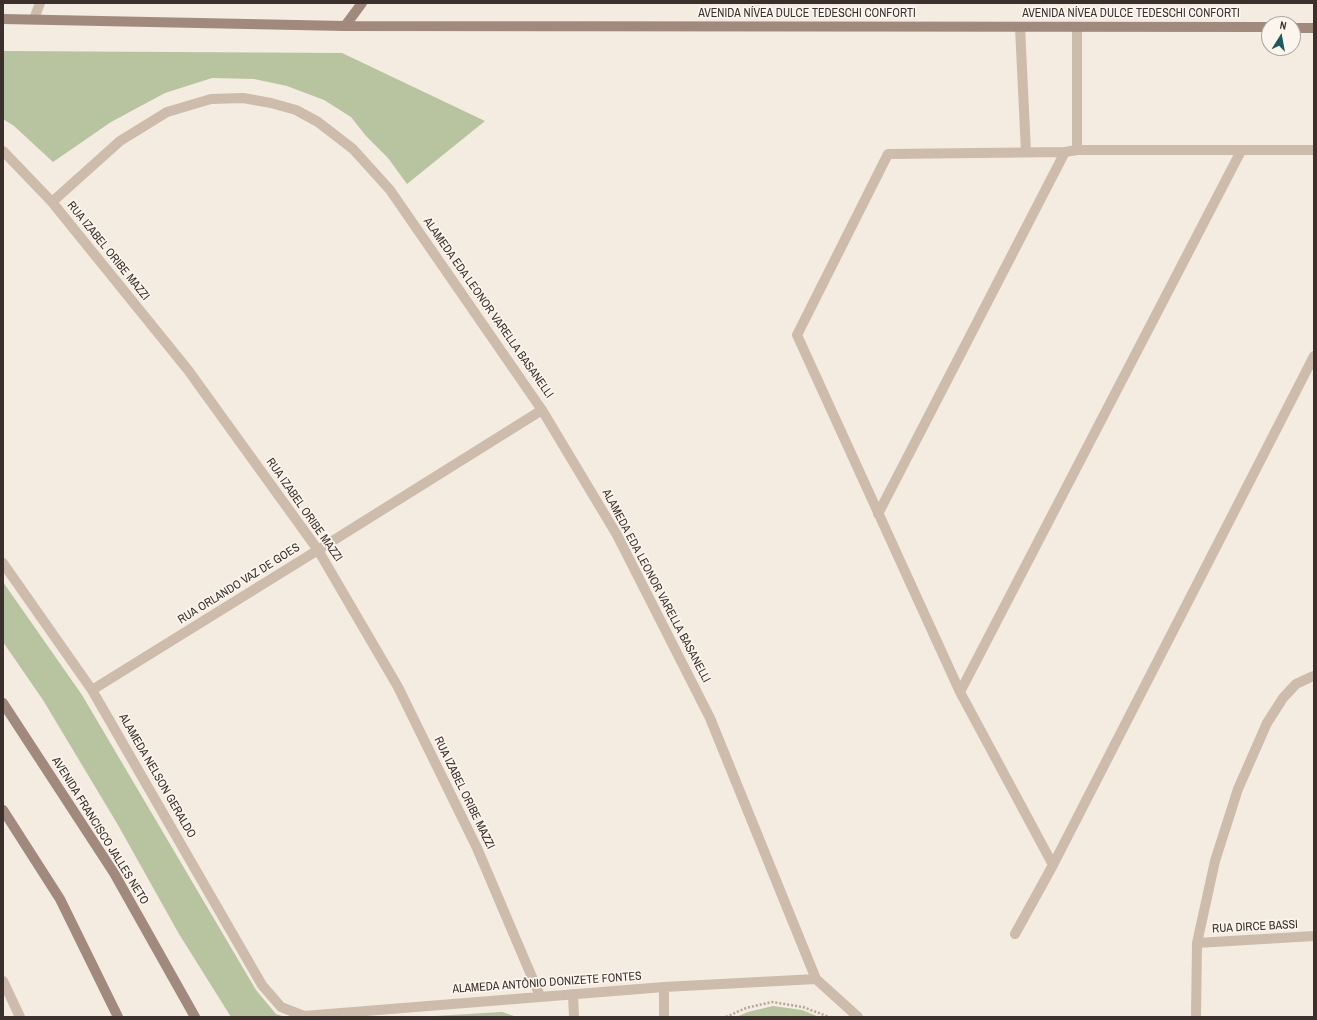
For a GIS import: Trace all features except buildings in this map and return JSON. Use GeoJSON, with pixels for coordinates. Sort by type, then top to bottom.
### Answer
{"type":"FeatureCollection","features":[{"type":"Feature","properties":{"kind":"street"},"geometry":{"type":"LineString","coordinates":[[34,19],[40,3]]}},
{"type":"Feature","properties":{"kind":"street"},"geometry":{"type":"LineString","coordinates":[[345,26],[362,3]]}},
{"type":"Feature","properties":{"kind":"street","name":"AVENIDA NÍVEA DULCE TEDESCHI CONFORTI"},"geometry":{"type":"LineString","coordinates":[[3,19],[345,26],[1261,27]]}},
{"type":"Feature","properties":{"kind":"street"},"geometry":{"type":"LineString","coordinates":[[1020,27],[1026,152]]}},
{"type":"Feature","properties":{"kind":"street"},"geometry":{"type":"LineString","coordinates":[[1077,27],[1077,150]]}},
{"type":"Feature","properties":{"kind":"street"},"geometry":{"type":"LineString","coordinates":[[1301,28],[1314,28]]}},
{"type":"Feature","properties":{"kind":"street","name":"ALAMEDA EDA LEONOR VARELLA BASANELLI"},"geometry":{"type":"LineString","coordinates":[[52,202],[120,141],[167,112],[211,99],[243,98],[271,103],[296,110],[318,122],[353,149],[390,190],[542,410],[617,535],[710,718],[816,979],[858,1017]]}},
{"type":"Feature","properties":{"kind":"street"},"geometry":{"type":"LineString","coordinates":[[1053,865],[960,692],[797,335],[888,154],[1065,152],[1077,150],[1314,150]]}},
{"type":"Feature","properties":{"kind":"street","name":"RUA IZABEL ORIBE MAZZI"},"geometry":{"type":"LineString","coordinates":[[3,151],[52,202],[188,370],[318,550],[402,694],[477,848],[540,996]]}},
{"type":"Feature","properties":{"kind":"street"},"geometry":{"type":"LineString","coordinates":[[960,692],[1241,151]]}},
{"type":"Feature","properties":{"kind":"street"},"geometry":{"type":"LineString","coordinates":[[878,514],[1065,152]]}},
{"type":"Feature","properties":{"kind":"street"},"geometry":{"type":"LineString","coordinates":[[1015,934],[1053,865],[1314,356]]}},
{"type":"Feature","properties":{"kind":"street","name":"RUA ORLANDO VAZ DE GOES"},"geometry":{"type":"LineString","coordinates":[[92,690],[542,410]]}},
{"type":"Feature","properties":{"kind":"street","name":"ALAMEDA NELSON GERALDO"},"geometry":{"type":"LineString","coordinates":[[3,563],[92,690],[262,985],[281,1007]]}},
{"type":"Feature","properties":{"kind":"street"},"geometry":{"type":"LineString","coordinates":[[1196,1017],[1197,943],[1215,862],[1238,789],[1267,723],[1282,698],[1296,684],[1314,676]]}},
{"type":"Feature","properties":{"kind":"street","name":"AVENIDA FRANCISCO JALLES NETO"},"geometry":{"type":"LineString","coordinates":[[3,703],[114,873],[195,1017]]}},
{"type":"Feature","properties":{"kind":"street"},"geometry":{"type":"LineString","coordinates":[[3,810],[60,899],[118,1017]]}},
{"type":"Feature","properties":{"kind":"street","name":"RUA DIRCE BASSI"},"geometry":{"type":"LineString","coordinates":[[1197,943],[1314,936]]}},
{"type":"Feature","properties":{"kind":"street","name":"ALAMEDA ANTÔNIO DONIZETE FONTES"},"geometry":{"type":"LineString","coordinates":[[281,1007],[304,1016],[664,987],[816,979]]}},
{"type":"Feature","properties":{"kind":"street"},"geometry":{"type":"LineString","coordinates":[[3,981],[20,1017]]}},
{"type":"Feature","properties":{"kind":"street"},"geometry":{"type":"LineString","coordinates":[[664,987],[664,1017]]}},
{"type":"Feature","properties":{"kind":"street"},"geometry":{"type":"LineString","coordinates":[[573,994],[574,1017]]}},
{"type":"Feature","properties":{"kind":"path"},"geometry":{"type":"LineString","coordinates":[[726,1017],[746,1008],[772,1002],[803,1007],[829,1017]]}},
{"type":"Feature","properties":{"kind":"green space"},"geometry":{"type":"Polygon","coordinates":[[[3,51],[342,53],[485,121],[407,184],[388,158],[366,136],[351,117],[324,100],[287,86],[254,79],[212,78],[165,93],[111,122],[53,162],[14,126],[3,119],[3,51]]]}},
{"type":"Feature","properties":{"kind":"green space"},"geometry":{"type":"Polygon","coordinates":[[[3,582],[82,695],[256,990],[276,1014],[285,1017],[231,1017],[179,934],[118,825],[43,700],[3,642],[3,582]]]}},
{"type":"Feature","properties":{"kind":"green space"},"geometry":{"type":"Polygon","coordinates":[[[773,1006],[802,1010],[819,1017],[736,1017],[748,1012],[773,1006]]]}},
{"type":"Feature","properties":{"kind":"green space"},"geometry":{"type":"Polygon","coordinates":[[[502,1012],[517,1017],[418,1017],[502,1012]]]}}]}
